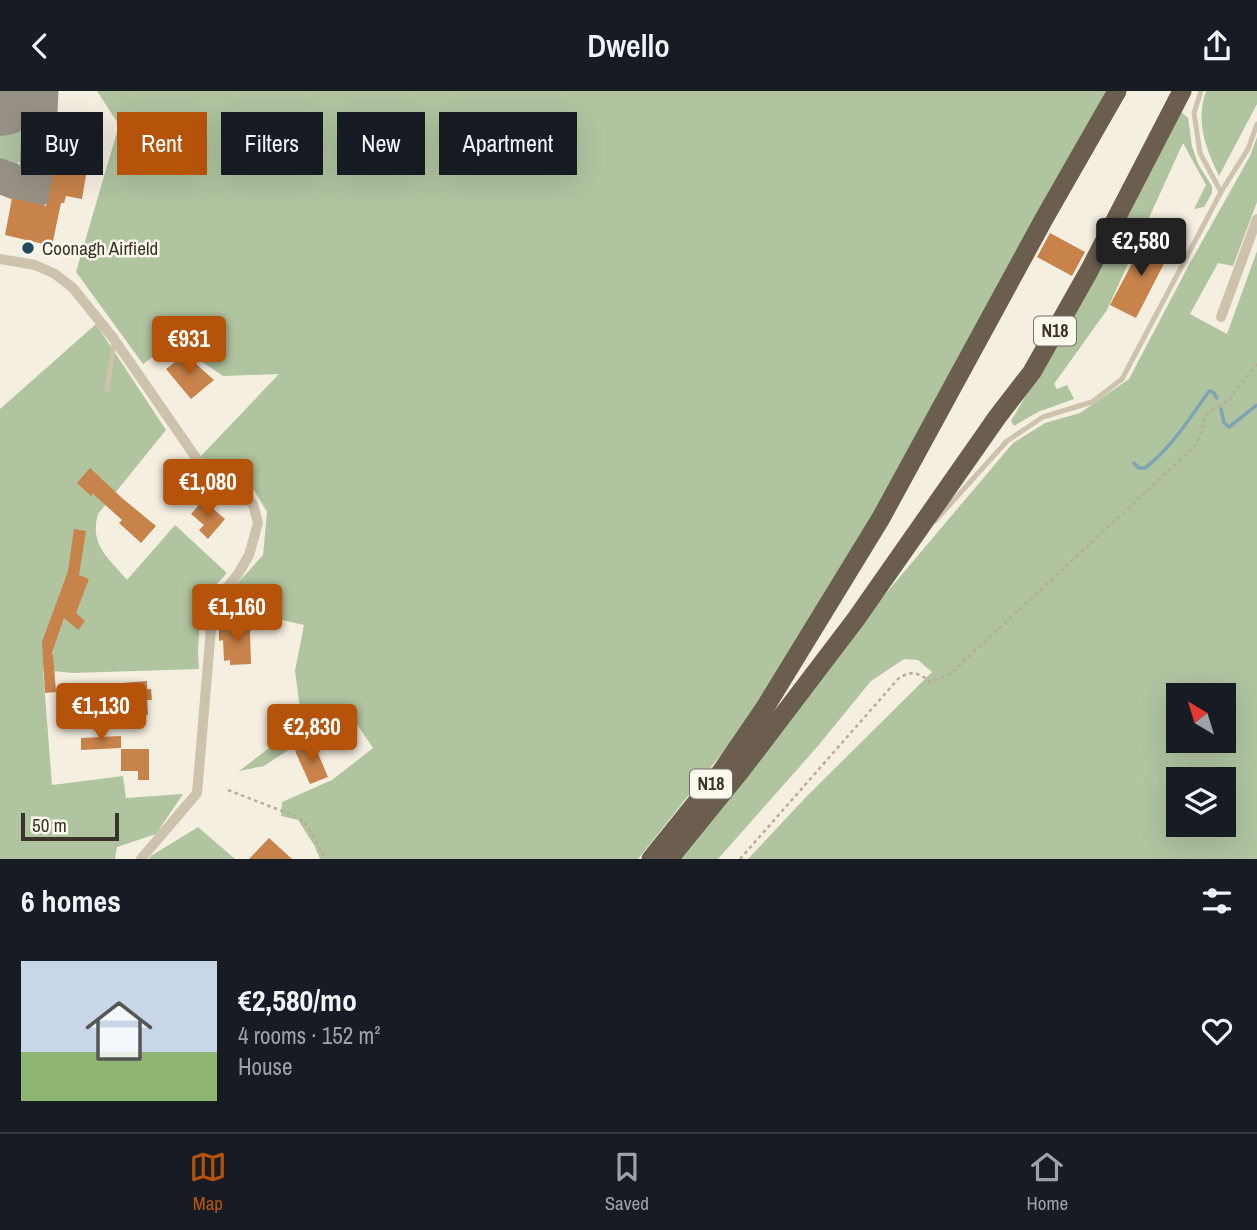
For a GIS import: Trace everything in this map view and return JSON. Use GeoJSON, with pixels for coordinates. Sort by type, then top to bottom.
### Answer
{"type":"FeatureCollection","features":[{"type":"Feature","properties":{"kind":"highway","name":"N18"},"geometry":{"type":"LineString","coordinates":[[651,859],[721,772],[873,529],[1117,91]]}},
{"type":"Feature","properties":{"kind":"highway","name":"N18"},"geometry":{"type":"LineString","coordinates":[[669,859],[742,769],[856,619],[1032,372],[1089,271],[1182,91]]}},
{"type":"Feature","properties":{"kind":"street"},"geometry":{"type":"LineString","coordinates":[[1221,317],[1257,219]]}},
{"type":"Feature","properties":{"kind":"street"},"geometry":{"type":"LineString","coordinates":[[0,259],[35,265],[55,274],[83,299],[201,465],[253,504],[258,523],[249,555],[238,574],[213,605],[197,793],[141,859]]}},
{"type":"Feature","properties":{"kind":"lane"},"geometry":{"type":"LineString","coordinates":[[1201,91],[1194,113],[1200,153],[1221,192]]}},
{"type":"Feature","properties":{"kind":"lane"},"geometry":{"type":"LineString","coordinates":[[901,554],[953,504],[1007,441],[1043,417],[1092,402],[1122,379],[1221,192],[1248,149],[1257,124]]}},
{"type":"Feature","properties":{"kind":"lane"},"geometry":{"type":"LineString","coordinates":[[107,390],[114,339]]}},
{"type":"Feature","properties":{"kind":"path"},"geometry":{"type":"LineString","coordinates":[[740,859],[894,683],[908,673],[920,674],[930,682],[950,674],[1194,447],[1206,414],[1229,400],[1257,364]]}},
{"type":"Feature","properties":{"kind":"path"},"geometry":{"type":"LineString","coordinates":[[228,790],[300,818],[326,859]]}},
{"type":"Feature","properties":{"kind":"green space"},"geometry":{"type":"Polygon","coordinates":[[[14,91],[36,91],[35,112],[21,112],[21,163],[18,162],[17,177],[0,171],[0,104],[14,91]]]}},
{"type":"Feature","properties":{"kind":"green space"},"geometry":{"type":"Polygon","coordinates":[[[97,91],[1106,91],[879,507],[766,698],[638,859],[320,859],[298,820],[281,816],[282,802],[332,780],[373,748],[348,711],[264,766],[239,771],[302,723],[295,671],[304,625],[218,605],[263,555],[267,512],[254,490],[200,457],[279,374],[223,376],[173,342],[143,364],[76,272],[117,132],[117,175],[207,175],[207,112],[117,112],[117,122],[97,91]]]}},
{"type":"Feature","properties":{"kind":"green space"},"geometry":{"type":"Polygon","coordinates":[[[1206,91],[1257,91],[1257,104],[1219,176],[1206,145],[1202,125],[1206,91]]]}},
{"type":"Feature","properties":{"kind":"green space"},"geometry":{"type":"Polygon","coordinates":[[[1179,110],[1188,118],[1192,146],[1198,164],[1212,186],[1212,193],[1204,207],[1194,209],[1206,185],[1183,143],[1107,310],[1054,384],[1057,389],[1067,385],[1074,399],[1038,412],[1014,426],[1011,421],[1116,241],[1179,110]]]}},
{"type":"Feature","properties":{"kind":"green space"},"geometry":{"type":"Polygon","coordinates":[[[1257,137],[1257,202],[1233,266],[1218,263],[1190,314],[1227,334],[1257,251],[1257,859],[748,859],[808,795],[932,672],[918,660],[904,659],[871,681],[718,859],[680,859],[882,598],[1013,443],[1045,423],[1080,413],[1129,379],[1250,156],[1257,137]]]}},
{"type":"Feature","properties":{"kind":"green space"},"geometry":{"type":"Polygon","coordinates":[[[96,324],[166,430],[98,514],[98,543],[127,580],[175,525],[227,573],[201,601],[199,669],[73,673],[43,670],[52,785],[123,776],[126,798],[183,794],[156,834],[117,847],[115,859],[0,859],[0,409],[96,324]]]}},
{"type":"Feature","properties":{"kind":"green space"},"geometry":{"type":"Polygon","coordinates":[[[198,827],[235,859],[149,859],[151,856],[198,827]]]}},
{"type":"Feature","properties":{"kind":"building"},"geometry":{"type":"Polygon","coordinates":[[[54,175],[86,175],[82,199],[66,196],[64,203],[61,203],[52,246],[5,235],[12,198],[46,206],[54,175]]]}},
{"type":"Feature","properties":{"kind":"building"},"geometry":{"type":"Polygon","coordinates":[[[1050,233],[1085,252],[1072,276],[1037,257],[1050,233]]]}},
{"type":"Feature","properties":{"kind":"building"},"geometry":{"type":"Polygon","coordinates":[[[1146,237],[1171,250],[1136,318],[1110,305],[1146,237]]]}},
{"type":"Feature","properties":{"kind":"building"},"geometry":{"type":"Polygon","coordinates":[[[185,354],[214,380],[191,399],[166,369],[185,354]]]}},
{"type":"Feature","properties":{"kind":"building"},"geometry":{"type":"Polygon","coordinates":[[[90,468],[156,526],[141,543],[119,523],[122,520],[77,483],[90,468]]]}},
{"type":"Feature","properties":{"kind":"building"},"geometry":{"type":"Polygon","coordinates":[[[203,500],[225,519],[208,539],[199,530],[204,525],[191,514],[203,500]]]}},
{"type":"Feature","properties":{"kind":"building"},"geometry":{"type":"Polygon","coordinates":[[[74,529],[86,531],[79,575],[89,579],[76,613],[85,621],[78,630],[64,618],[51,655],[53,654],[56,692],[45,693],[42,642],[68,571],[74,529]]]}},
{"type":"Feature","properties":{"kind":"building"},"geometry":{"type":"Polygon","coordinates":[[[245,621],[251,630],[251,664],[230,665],[230,660],[224,661],[223,640],[219,641],[219,628],[236,626],[245,621]]]}},
{"type":"Feature","properties":{"kind":"building"},"geometry":{"type":"Polygon","coordinates":[[[147,681],[152,700],[147,700],[148,715],[124,716],[122,683],[147,681]]]}},
{"type":"Feature","properties":{"kind":"building"},"geometry":{"type":"Polygon","coordinates":[[[282,704],[285,734],[273,735],[269,706],[282,704]]]}},
{"type":"Feature","properties":{"kind":"building"},"geometry":{"type":"Polygon","coordinates":[[[121,736],[121,748],[81,750],[81,738],[121,736]]]}},
{"type":"Feature","properties":{"kind":"building"},"geometry":{"type":"Polygon","coordinates":[[[314,744],[328,777],[310,784],[295,751],[314,744]]]}},
{"type":"Feature","properties":{"kind":"building"},"geometry":{"type":"Polygon","coordinates":[[[121,749],[149,749],[149,780],[138,780],[138,771],[121,771],[121,749]]]}},
{"type":"Feature","properties":{"kind":"building"},"geometry":{"type":"Polygon","coordinates":[[[269,838],[292,859],[249,859],[269,838]]]}},
{"type":"Feature","properties":{"kind":"waterway"},"geometry":{"type":"LineString","coordinates":[[1134,463],[1139,468],[1145,468],[1172,442],[1209,391],[1217,398]]}},
{"type":"Feature","properties":{"kind":"waterway"},"geometry":{"type":"LineString","coordinates":[[1221,409],[1224,423],[1229,427],[1257,405]]}},
{"type":"Feature","properties":{"kind":"taxiway"},"geometry":{"type":"LineString","coordinates":[[0,176],[36,190],[41,91]]}},
{"type":"Feature","properties":{"kind":"place","name":"Coonagh Airfield"},"geometry":{"type":"Point","coordinates":[28,248]}}]}
